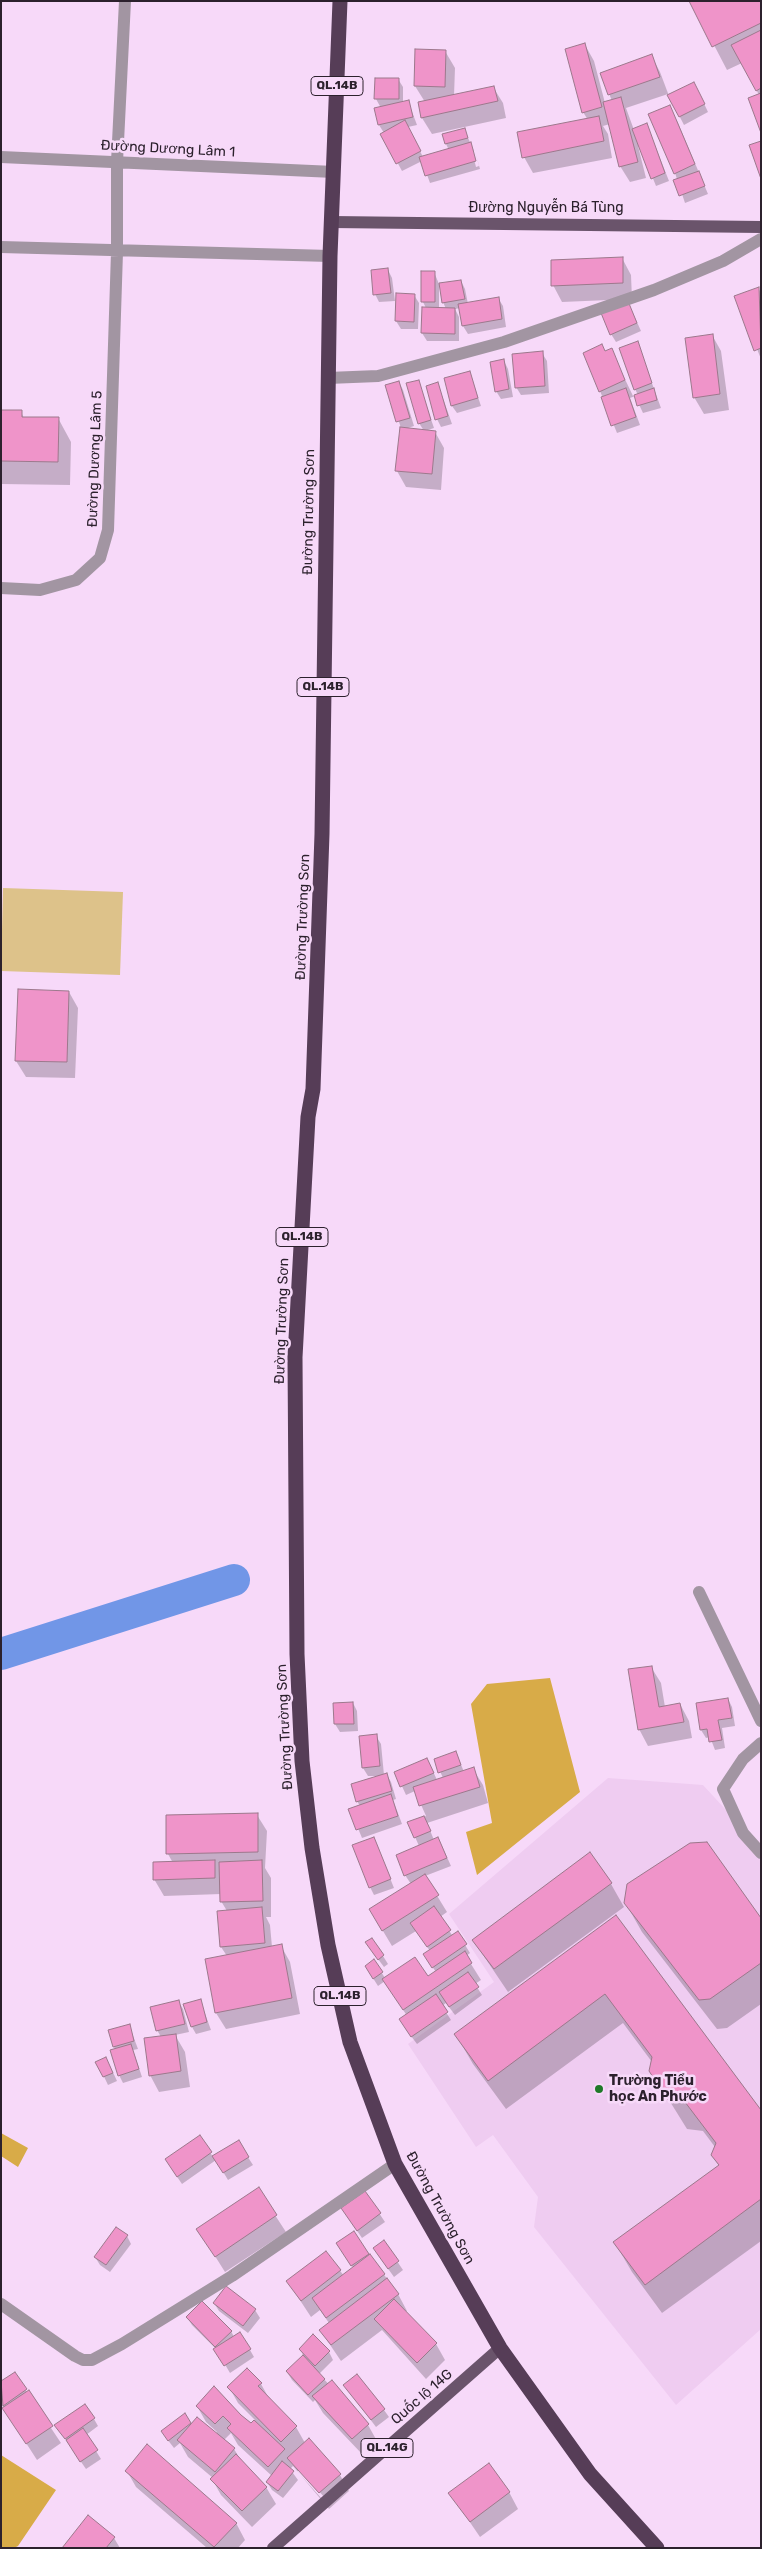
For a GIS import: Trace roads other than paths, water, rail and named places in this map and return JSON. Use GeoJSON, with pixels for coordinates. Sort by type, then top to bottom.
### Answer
{"type":"FeatureCollection","features":[{"type":"Feature","properties":{"kind":"highway","name":"Đường Trường Sơn"},"geometry":{"type":"LineString","coordinates":[[340,1],[330,256],[322,834],[313,1089],[308,1117],[295,1357],[298,1654],[302,1761],[312,1848],[328,1945],[350,2042],[395,2164],[500,2348],[590,2474],[657,2548]]}},
{"type":"Feature","properties":{"kind":"main road","name":"Đường Nguyễn Bá Tùng"},"geometry":{"type":"LineString","coordinates":[[332,222],[761,227]]}},
{"type":"Feature","properties":{"kind":"main road","name":"Quốc lộ 14G"},"geometry":{"type":"LineString","coordinates":[[273,2548],[500,2348]]}},
{"type":"Feature","properties":{"kind":"street","name":"Đường Dương Lâm 5"},"geometry":{"type":"LineString","coordinates":[[1,588],[40,590],[76,580],[100,558],[108,530],[117,252],[117,162],[125,1]]}},
{"type":"Feature","properties":{"kind":"street","name":"Đường Dương Lâm 1"},"geometry":{"type":"LineString","coordinates":[[1,157],[334,172]]}},
{"type":"Feature","properties":{"kind":"street"},"geometry":{"type":"LineString","coordinates":[[328,378],[378,376],[504,342],[654,290],[724,261],[761,239]]}},
{"type":"Feature","properties":{"kind":"street"},"geometry":{"type":"LineString","coordinates":[[1,247],[117,252],[330,256]]}},
{"type":"Feature","properties":{"kind":"street"},"geometry":{"type":"LineString","coordinates":[[698,1592],[761,1721]]}},
{"type":"Feature","properties":{"kind":"street"},"geometry":{"type":"LineString","coordinates":[[761,1743],[743,1759],[723,1789],[743,1833],[761,1853]]}},
{"type":"Feature","properties":{"kind":"street"},"geometry":{"type":"LineString","coordinates":[[1,2304],[75,2356],[92,2360],[122,2344],[232,2276],[395,2164]]}},
{"type":"Feature","properties":{"kind":"waterway"},"geometry":{"type":"LineString","coordinates":[[1,1654],[234,1580]]}},
{"type":"Feature","properties":{"kind":"place","name":"Trường Tiểu học An Phước"},"geometry":{"type":"Point","coordinates":[599,2089]}}]}
